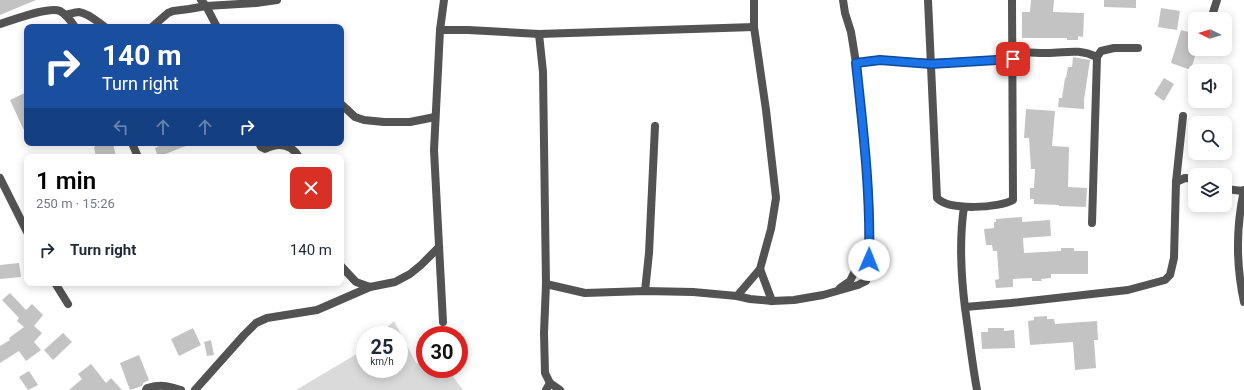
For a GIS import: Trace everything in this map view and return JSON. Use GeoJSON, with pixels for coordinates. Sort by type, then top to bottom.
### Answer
{"type":"FeatureCollection","features":[{"type":"Feature","properties":{"kind":"street"},"geometry":{"type":"LineString","coordinates":[[155,24],[168,13],[204,3],[256,4],[277,0]]}},
{"type":"Feature","properties":{"kind":"street"},"geometry":{"type":"LineString","coordinates":[[443,322],[434,150],[440,30],[444,0]]}},
{"type":"Feature","properties":{"kind":"street"},"geometry":{"type":"LineString","coordinates":[[737,296],[760,269],[771,229],[776,198],[766,110],[754,27],[754,0]]}},
{"type":"Feature","properties":{"kind":"street"},"geometry":{"type":"LineString","coordinates":[[546,284],[585,293],[645,291],[693,292],[772,301],[794,300],[835,292],[866,281],[870,271],[868,185],[856,63],[843,0]]}},
{"type":"Feature","properties":{"kind":"street"},"geometry":{"type":"LineString","coordinates":[[928,0],[937,198],[941,202],[952,206],[964,207],[1002,204],[1013,200],[1012,0]]}},
{"type":"Feature","properties":{"kind":"street"},"geometry":{"type":"LineString","coordinates":[[1213,12],[1217,0]]}},
{"type":"Feature","properties":{"kind":"street"},"geometry":{"type":"LineString","coordinates":[[204,3],[214,24]]}},
{"type":"Feature","properties":{"kind":"street"},"geometry":{"type":"LineString","coordinates":[[0,24],[41,12],[58,10],[66,15],[73,24]]}},
{"type":"Feature","properties":{"kind":"street"},"geometry":{"type":"LineString","coordinates":[[66,15],[78,12],[82,13],[101,24]]}},
{"type":"Feature","properties":{"kind":"street"},"geometry":{"type":"LineString","coordinates":[[440,30],[539,34],[754,27]]}},
{"type":"Feature","properties":{"kind":"street"},"geometry":{"type":"LineString","coordinates":[[539,34],[543,72],[546,284],[544,341],[545,373],[548,386],[560,390]]}},
{"type":"Feature","properties":{"kind":"street"},"geometry":{"type":"LineString","coordinates":[[1092,223],[1097,56],[1101,51],[1114,48],[1138,48]]}},
{"type":"Feature","properties":{"kind":"street"},"geometry":{"type":"LineString","coordinates":[[856,63],[880,60],[931,64],[1075,52],[1086,52],[1097,56]]}},
{"type":"Feature","properties":{"kind":"street"},"geometry":{"type":"LineString","coordinates":[[344,107],[355,117],[364,120],[410,122],[435,118]]}},
{"type":"Feature","properties":{"kind":"street"},"geometry":{"type":"LineString","coordinates":[[965,307],[1128,290],[1166,280],[1170,275],[1174,258],[1176,182],[1183,116]]}},
{"type":"Feature","properties":{"kind":"street"},"geometry":{"type":"LineString","coordinates":[[645,291],[649,253],[655,126]]}},
{"type":"Feature","properties":{"kind":"street"},"geometry":{"type":"LineString","coordinates":[[260,146],[265,149],[270,146]]}},
{"type":"Feature","properties":{"kind":"street"},"geometry":{"type":"LineString","coordinates":[[286,146],[291,147],[297,154]]}},
{"type":"Feature","properties":{"kind":"street"},"geometry":{"type":"LineString","coordinates":[[0,178],[24,226]]}},
{"type":"Feature","properties":{"kind":"street"},"geometry":{"type":"LineString","coordinates":[[1176,182],[1188,178]]}},
{"type":"Feature","properties":{"kind":"street"},"geometry":{"type":"LineString","coordinates":[[1232,190],[1244,191],[1237,238],[1244,302]]}},
{"type":"Feature","properties":{"kind":"street"},"geometry":{"type":"LineString","coordinates":[[964,207],[962,219],[961,262],[963,293],[977,390]]}},
{"type":"Feature","properties":{"kind":"street"},"geometry":{"type":"LineString","coordinates":[[835,292],[850,281],[870,242]]}},
{"type":"Feature","properties":{"kind":"street"},"geometry":{"type":"LineString","coordinates":[[195,390],[256,323],[267,318],[317,310],[370,287],[395,282],[405,277],[421,265],[439,247]]}},
{"type":"Feature","properties":{"kind":"street"},"geometry":{"type":"LineString","coordinates":[[344,269],[356,282],[370,287]]}},
{"type":"Feature","properties":{"kind":"street"},"geometry":{"type":"LineString","coordinates":[[760,269],[772,301]]}},
{"type":"Feature","properties":{"kind":"street"},"geometry":{"type":"LineString","coordinates":[[57,286],[68,304]]}},
{"type":"Feature","properties":{"kind":"street"},"geometry":{"type":"LineString","coordinates":[[146,390],[162,385],[181,390]]}},
{"type":"Feature","properties":{"kind":"shaded area"},"geometry":{"type":"Polygon","coordinates":[[[394,321],[397,326],[389,326],[394,321]]]}},
{"type":"Feature","properties":{"kind":"shaded area"},"geometry":{"type":"Polygon","coordinates":[[[408,348],[416,363],[416,378],[454,378],[463,390],[296,390],[356,354],[356,378],[408,378],[408,348]]]}},
{"type":"Feature","properties":{"kind":"building"},"geometry":{"type":"Polygon","coordinates":[[[0,0],[36,0],[0,15],[0,0]]]}},
{"type":"Feature","properties":{"kind":"building"},"geometry":{"type":"Polygon","coordinates":[[[1031,0],[1054,0],[1053,12],[1084,13],[1083,37],[1078,36],[1078,40],[1067,40],[1067,38],[1022,38],[1022,12],[1030,12],[1031,0]]]}},
{"type":"Feature","properties":{"kind":"building"},"geometry":{"type":"Polygon","coordinates":[[[1104,0],[1136,0],[1136,8],[1104,7],[1104,0]]]}},
{"type":"Feature","properties":{"kind":"building"},"geometry":{"type":"Polygon","coordinates":[[[1161,8],[1180,11],[1177,30],[1158,27],[1161,8]]]}},
{"type":"Feature","properties":{"kind":"building"},"geometry":{"type":"Polygon","coordinates":[[[1181,30],[1188,32],[1188,56],[1195,56],[1193,64],[1188,64],[1188,69],[1171,63],[1181,30]]]}},
{"type":"Feature","properties":{"kind":"building"},"geometry":{"type":"Polygon","coordinates":[[[1073,57],[1090,60],[1084,109],[1058,107],[1059,98],[1062,98],[1068,67],[1072,67],[1073,57]]]}},
{"type":"Feature","properties":{"kind":"building"},"geometry":{"type":"Polygon","coordinates":[[[1164,78],[1174,84],[1164,101],[1154,94],[1164,78]]]}},
{"type":"Feature","properties":{"kind":"building"},"geometry":{"type":"Polygon","coordinates":[[[24,93],[24,130],[10,100],[24,93]]]}},
{"type":"Feature","properties":{"kind":"building"},"geometry":{"type":"Polygon","coordinates":[[[1026,109],[1055,111],[1052,146],[1069,147],[1068,187],[1087,188],[1086,207],[1034,204],[1034,199],[1030,199],[1030,188],[1034,188],[1035,169],[1031,169],[1029,138],[1024,138],[1026,109]]]}},
{"type":"Feature","properties":{"kind":"building"},"geometry":{"type":"Polygon","coordinates":[[[114,146],[115,154],[95,154],[95,147],[114,146]]]}},
{"type":"Feature","properties":{"kind":"building"},"geometry":{"type":"Polygon","coordinates":[[[159,146],[186,146],[166,154],[157,154],[155,148],[159,146]]]}},
{"type":"Feature","properties":{"kind":"building"},"geometry":{"type":"Polygon","coordinates":[[[1022,217],[1022,222],[1050,220],[1051,236],[1023,238],[1024,253],[1061,251],[1061,248],[1074,248],[1074,251],[1088,251],[1088,274],[1051,274],[1051,278],[1041,279],[1042,281],[1032,281],[1032,278],[1013,279],[1013,287],[996,288],[995,280],[999,279],[997,251],[993,251],[992,245],[986,245],[984,229],[994,228],[994,222],[996,222],[996,219],[1022,217]]]}},
{"type":"Feature","properties":{"kind":"building"},"geometry":{"type":"Polygon","coordinates":[[[19,263],[21,277],[0,279],[0,265],[19,263]]]}},
{"type":"Feature","properties":{"kind":"building"},"geometry":{"type":"Polygon","coordinates":[[[10,293],[26,310],[32,304],[43,315],[34,326],[42,333],[34,342],[41,350],[26,361],[19,351],[0,363],[0,346],[10,340],[9,338],[24,327],[17,321],[19,318],[2,300],[10,293]]]}},
{"type":"Feature","properties":{"kind":"building"},"geometry":{"type":"Polygon","coordinates":[[[1047,316],[1047,319],[1054,319],[1055,324],[1097,321],[1098,340],[1094,340],[1096,368],[1075,370],[1073,342],[1030,345],[1028,321],[1034,320],[1034,317],[1047,316]]]}},
{"type":"Feature","properties":{"kind":"building"},"geometry":{"type":"Polygon","coordinates":[[[193,328],[201,345],[179,356],[171,339],[193,328]]]}},
{"type":"Feature","properties":{"kind":"building"},"geometry":{"type":"Polygon","coordinates":[[[988,328],[1004,328],[1004,331],[1014,330],[1015,348],[982,349],[981,332],[988,332],[988,328]]]}},
{"type":"Feature","properties":{"kind":"building"},"geometry":{"type":"Polygon","coordinates":[[[63,333],[72,342],[53,360],[44,350],[63,333]]]}},
{"type":"Feature","properties":{"kind":"building"},"geometry":{"type":"Polygon","coordinates":[[[211,340],[214,355],[207,356],[204,342],[211,340]]]}},
{"type":"Feature","properties":{"kind":"building"},"geometry":{"type":"Polygon","coordinates":[[[139,355],[149,380],[143,383],[142,386],[130,390],[120,363],[139,355]]]}},
{"type":"Feature","properties":{"kind":"building"},"geometry":{"type":"Polygon","coordinates":[[[91,364],[106,383],[111,378],[122,390],[69,390],[82,379],[78,374],[91,364]]]}},
{"type":"Feature","properties":{"kind":"building"},"geometry":{"type":"Polygon","coordinates":[[[29,371],[38,385],[28,390],[19,377],[29,371]]]}},
{"type":"Feature","properties":{"kind":"route"},"geometry":{"type":"LineString","coordinates":[[869,260],[870,224],[868,185],[856,63],[880,60],[931,64],[1013,59]]}}]}
